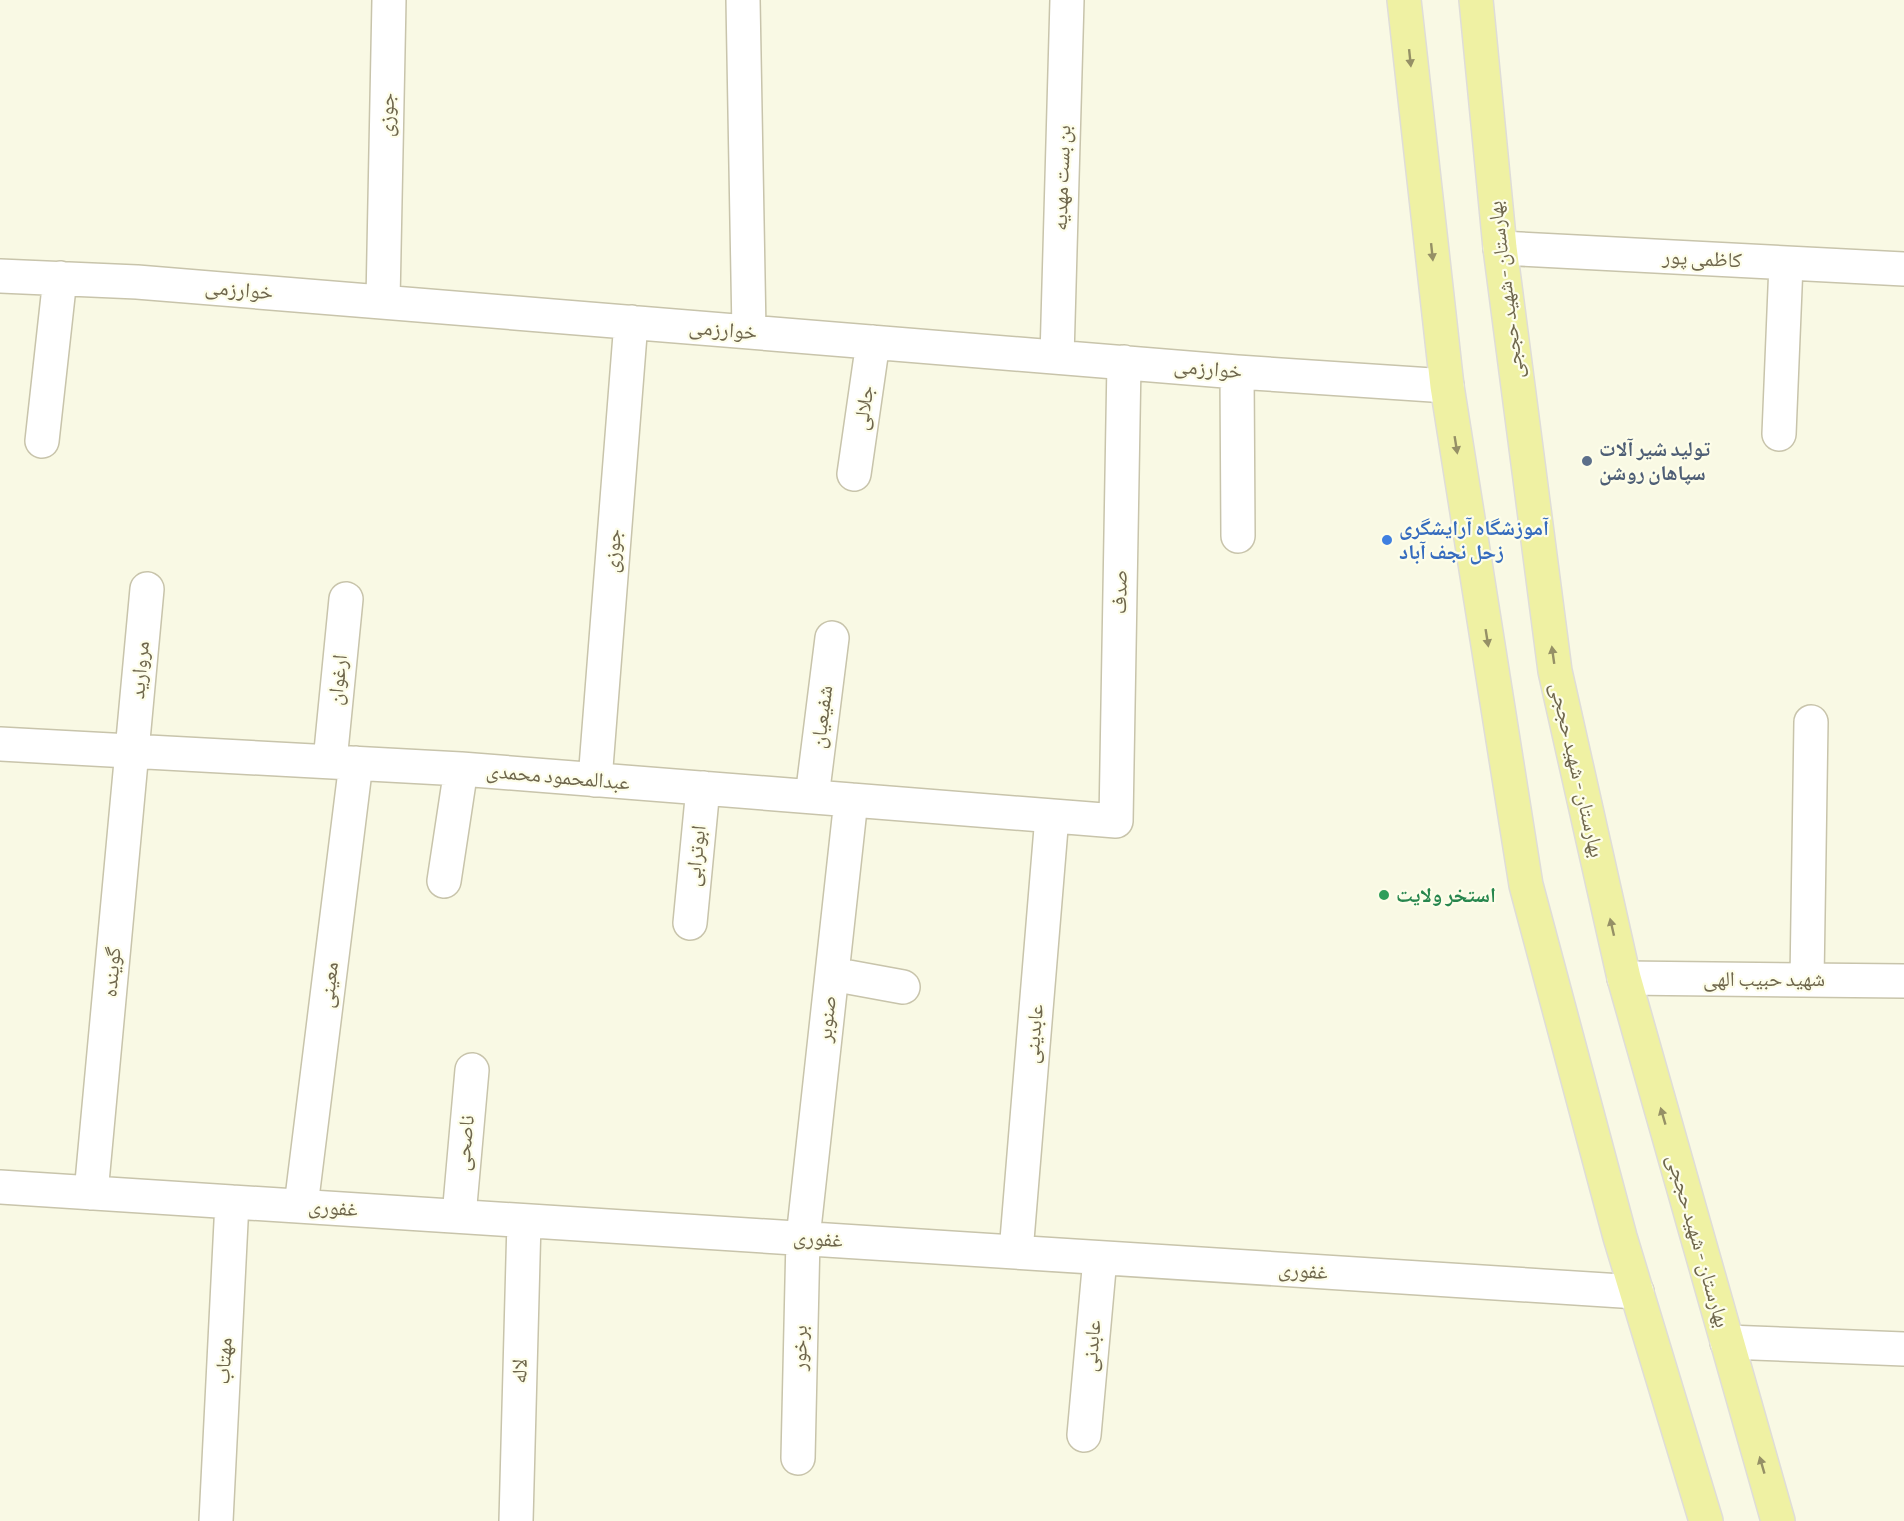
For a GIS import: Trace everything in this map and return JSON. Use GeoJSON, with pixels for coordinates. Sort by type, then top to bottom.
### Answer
{"type":"FeatureCollection","features":[{"type":"Feature","properties":{"kind":"main road"},"geometry":{"type":"LineString","coordinates":[[1404,0],[1447,386],[1526,885],[1620,1238],[1706,1521]]}},
{"type":"Feature","properties":{"kind":"main road","name":"بهارستان - شهید حججی"},"geometry":{"type":"LineString","coordinates":[[1476,0],[1500,248],[1555,671],[1623,978],[1778,1521]]}},
{"type":"Feature","properties":{"kind":"street","name":"جوزی"},"geometry":{"type":"LineString","coordinates":[[383,302],[389,0]]}},
{"type":"Feature","properties":{"kind":"street"},"geometry":{"type":"LineString","coordinates":[[743,0],[749,332]]}},
{"type":"Feature","properties":{"kind":"street","name":"بن بست مهدیه"},"geometry":{"type":"LineString","coordinates":[[1057,357],[1067,0]]}},
{"type":"Feature","properties":{"kind":"street","name":"کاظمی پور"},"geometry":{"type":"LineString","coordinates":[[1500,248],[1904,269]]}},
{"type":"Feature","properties":{"kind":"street"},"geometry":{"type":"LineString","coordinates":[[1779,434],[1786,264]]}},
{"type":"Feature","properties":{"kind":"street","name":"خوارزمی"},"geometry":{"type":"LineString","coordinates":[[0,276],[137,282],[1237,372],[1447,386]]}},
{"type":"Feature","properties":{"kind":"street"},"geometry":{"type":"LineString","coordinates":[[42,441],[60,278]]}},
{"type":"Feature","properties":{"kind":"street","name":"جوزی"},"geometry":{"type":"LineString","coordinates":[[595,780],[631,322]]}},
{"type":"Feature","properties":{"kind":"street","name":"جلالی"},"geometry":{"type":"LineString","coordinates":[[854,474],[873,342]]}},
{"type":"Feature","properties":{"kind":"street","name":"صدف"},"geometry":{"type":"LineString","coordinates":[[1116,821],[1124,362]]}},
{"type":"Feature","properties":{"kind":"street"},"geometry":{"type":"LineString","coordinates":[[1237,372],[1238,536]]}},
{"type":"Feature","properties":{"kind":"street","name":"مروارید"},"geometry":{"type":"LineString","coordinates":[[133,751],[147,588]]}},
{"type":"Feature","properties":{"kind":"street","name":"ارغوان"},"geometry":{"type":"LineString","coordinates":[[343,762],[346,598]]}},
{"type":"Feature","properties":{"kind":"street","name":"شفیعیان"},"geometry":{"type":"LineString","coordinates":[[812,797],[832,638]]}},
{"type":"Feature","properties":{"kind":"street"},"geometry":{"type":"LineString","coordinates":[[1807,980],[1811,722]]}},
{"type":"Feature","properties":{"kind":"street","name":"عبدالمحمود محمدی"},"geometry":{"type":"LineString","coordinates":[[0,744],[461,769],[1116,821]]}},
{"type":"Feature","properties":{"kind":"street","name":"گوینده"},"geometry":{"type":"LineString","coordinates":[[91,1193],[133,751]]}},
{"type":"Feature","properties":{"kind":"street","name":"معینی"},"geometry":{"type":"LineString","coordinates":[[301,1206],[343,762]]}},
{"type":"Feature","properties":{"kind":"street"},"geometry":{"type":"LineString","coordinates":[[444,881],[461,769]]}},
{"type":"Feature","properties":{"kind":"street","name":"ابوترابی"},"geometry":{"type":"LineString","coordinates":[[690,923],[703,788]]}},
{"type":"Feature","properties":{"kind":"street","name":"صنوبر"},"geometry":{"type":"LineString","coordinates":[[803,1239],[851,800]]}},
{"type":"Feature","properties":{"kind":"street","name":"عابدینی"},"geometry":{"type":"LineString","coordinates":[[1016,1252],[1052,816]]}},
{"type":"Feature","properties":{"kind":"street"},"geometry":{"type":"LineString","coordinates":[[832,974],[903,987]]}},
{"type":"Feature","properties":{"kind":"street","name":"شهید حبیب الهی"},"geometry":{"type":"LineString","coordinates":[[1623,978],[1904,981]]}},
{"type":"Feature","properties":{"kind":"street","name":"ناصحی"},"geometry":{"type":"LineString","coordinates":[[459,1216],[472,1070]]}},
{"type":"Feature","properties":{"kind":"street","name":"غفوری"},"geometry":{"type":"LineString","coordinates":[[0,1187],[1637,1292]]}},
{"type":"Feature","properties":{"kind":"street","name":"مهتاب"},"geometry":{"type":"LineString","coordinates":[[216,1521],[232,1202]]}},
{"type":"Feature","properties":{"kind":"street","name":"لاله"},"geometry":{"type":"LineString","coordinates":[[516,1521],[524,1221]]}},
{"type":"Feature","properties":{"kind":"street","name":"برخور"},"geometry":{"type":"LineString","coordinates":[[798,1458],[803,1239]]}},
{"type":"Feature","properties":{"kind":"street","name":"عابدنی"},"geometry":{"type":"LineString","coordinates":[[1083,1435],[1100,1257]]}},
{"type":"Feature","properties":{"kind":"street"},"geometry":{"type":"LineString","coordinates":[[1727,1342],[1904,1349]]}},
{"type":"Feature","properties":{"kind":"place","name":"تولید شیر آلات سپاهان روشن"},"geometry":{"type":"Point","coordinates":[1587,461]}},
{"type":"Feature","properties":{"kind":"place","name":"آموزشگاه آرایشگری زحل نجف آباد"},"geometry":{"type":"Point","coordinates":[1387,540]}},
{"type":"Feature","properties":{"kind":"place","name":"استخر ولایت"},"geometry":{"type":"Point","coordinates":[1384,895]}}]}
